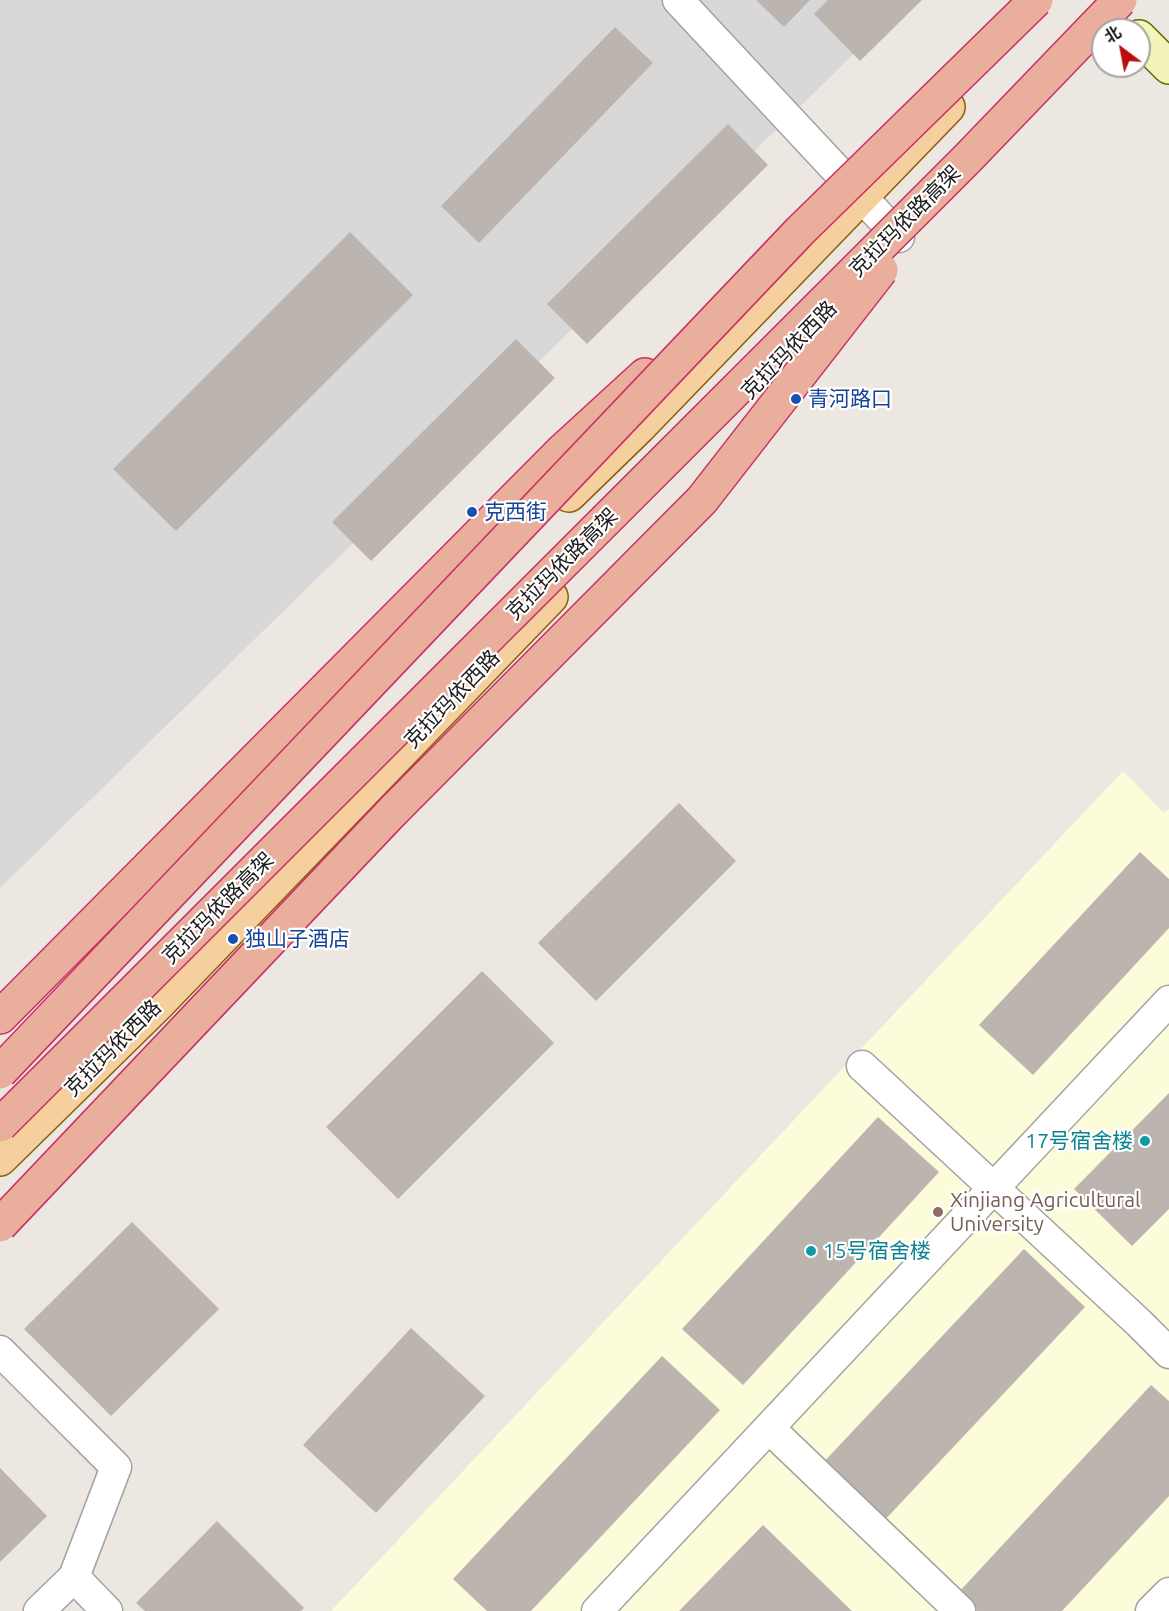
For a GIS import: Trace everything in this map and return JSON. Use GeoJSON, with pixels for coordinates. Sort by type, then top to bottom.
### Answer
{"type":"FeatureCollection","features":[{"type":"Feature","properties":{"kind":"highway"},"geometry":{"type":"LineString","coordinates":[[0,1017],[563,450],[1004,0]]}},
{"type":"Feature","properties":{"kind":"highway","name":"克拉玛依路高架"},"geometry":{"type":"LineString","coordinates":[[0,1072],[800,231],[1036,0]]}},
{"type":"Feature","properties":{"kind":"highway","name":"克拉玛依路高架"},"geometry":{"type":"LineString","coordinates":[[0,1125],[967,159],[1091,44]]}},
{"type":"Feature","properties":{"kind":"highway"},"geometry":{"type":"LineString","coordinates":[[0,1225],[392,812],[702,500],[967,159]]}},
{"type":"Feature","properties":{"kind":"highway"},"geometry":{"type":"LineString","coordinates":[[563,450],[800,231]]}},
{"type":"Feature","properties":{"kind":"main road"},"geometry":{"type":"LineString","coordinates":[[0,1061],[248,805],[639,427],[1051,0]]}},
{"type":"Feature","properties":{"kind":"main road","name":"克拉玛依西路"},"geometry":{"type":"LineString","coordinates":[[0,1159],[156,1006],[898,237],[1091,46]]}},
{"type":"Feature","properties":{"kind":"main road"},"geometry":{"type":"LineString","coordinates":[[1151,49],[1169,67]]}},
{"type":"Feature","properties":{"kind":"street"},"geometry":{"type":"LineString","coordinates":[[678,0],[898,237]]}},
{"type":"Feature","properties":{"kind":"street"},"geometry":{"type":"LineString","coordinates":[[597,1611],[1169,1001]]}},
{"type":"Feature","properties":{"kind":"street"},"geometry":{"type":"LineString","coordinates":[[862,1066],[1169,1353]]}},
{"type":"Feature","properties":{"kind":"street"},"geometry":{"type":"LineString","coordinates":[[0,1351],[116,1467],[74,1577],[39,1611]]}},
{"type":"Feature","properties":{"kind":"street"},"geometry":{"type":"LineString","coordinates":[[769,1428],[960,1611]]}},
{"type":"Feature","properties":{"kind":"street"},"geometry":{"type":"LineString","coordinates":[[74,1577],[107,1611]]}},
{"type":"Feature","properties":{"kind":"street"},"geometry":{"type":"LineString","coordinates":[[1151,1611],[1169,1593]]}},
{"type":"Feature","properties":{"kind":"shaded area"},"geometry":{"type":"Polygon","coordinates":[[[0,0],[909,0],[0,888],[0,0]]]}},
{"type":"Feature","properties":{"kind":"shaded area","name":"Xinjiang Agricultural University"},"geometry":{"type":"Polygon","coordinates":[[[1123,771],[1164,813],[1169,809],[1169,1611],[331,1611],[1123,771]]]}},
{"type":"Feature","properties":{"kind":"building"},"geometry":{"type":"Polygon","coordinates":[[[756,0],[810,0],[784,27],[756,0]]]}},
{"type":"Feature","properties":{"kind":"building"},"geometry":{"type":"Polygon","coordinates":[[[828,0],[922,0],[860,61],[814,14],[828,0]]]}},
{"type":"Feature","properties":{"kind":"building"},"geometry":{"type":"Polygon","coordinates":[[[615,27],[653,63],[479,243],[441,206],[615,27]]]}},
{"type":"Feature","properties":{"kind":"building"},"geometry":{"type":"Polygon","coordinates":[[[728,124],[768,165],[587,344],[547,304],[728,124]]]}},
{"type":"Feature","properties":{"kind":"building"},"geometry":{"type":"Polygon","coordinates":[[[350,232],[413,295],[176,531],[113,469],[350,232]]]}},
{"type":"Feature","properties":{"kind":"building"},"geometry":{"type":"Polygon","coordinates":[[[516,339],[555,378],[371,561],[332,522],[516,339]]]}},
{"type":"Feature","properties":{"kind":"building"},"geometry":{"type":"Polygon","coordinates":[[[679,803],[736,861],[596,1001],[538,943],[679,803]]]}},
{"type":"Feature","properties":{"kind":"building"},"geometry":{"type":"Polygon","coordinates":[[[1140,852],[1169,879],[1169,928],[1033,1075],[979,1025],[1140,852]]]}},
{"type":"Feature","properties":{"kind":"building"},"geometry":{"type":"Polygon","coordinates":[[[482,971],[554,1043],[398,1199],[326,1127],[482,971]]]}},
{"type":"Feature","properties":{"kind":"building","name":"17号宿舍楼"},"geometry":{"type":"Polygon","coordinates":[[[1169,1093],[1169,1209],[1132,1246],[1074,1189],[1169,1093]]]}},
{"type":"Feature","properties":{"kind":"building","name":"15号宿舍楼"},"geometry":{"type":"Polygon","coordinates":[[[878,1117],[939,1172],[743,1385],[682,1329],[878,1117]]]}},
{"type":"Feature","properties":{"kind":"building"},"geometry":{"type":"Polygon","coordinates":[[[132,1222],[219,1309],[111,1416],[24,1329],[132,1222]]]}},
{"type":"Feature","properties":{"kind":"building"},"geometry":{"type":"Polygon","coordinates":[[[1024,1249],[1085,1307],[881,1524],[820,1466],[1024,1249]]]}},
{"type":"Feature","properties":{"kind":"building"},"geometry":{"type":"Polygon","coordinates":[[[411,1328],[485,1396],[376,1513],[303,1445],[411,1328]]]}},
{"type":"Feature","properties":{"kind":"building"},"geometry":{"type":"Polygon","coordinates":[[[662,1356],[720,1410],[531,1611],[487,1611],[453,1579],[662,1356]]]}},
{"type":"Feature","properties":{"kind":"building"},"geometry":{"type":"Polygon","coordinates":[[[1151,1385],[1169,1401],[1169,1496],[1062,1611],[977,1611],[958,1593],[1151,1385]]]}},
{"type":"Feature","properties":{"kind":"building"},"geometry":{"type":"Polygon","coordinates":[[[0,1468],[47,1516],[0,1562],[0,1468]]]}},
{"type":"Feature","properties":{"kind":"building"},"geometry":{"type":"Polygon","coordinates":[[[217,1521],[304,1608],[301,1611],[145,1611],[136,1603],[217,1521]]]}},
{"type":"Feature","properties":{"kind":"building"},"geometry":{"type":"Polygon","coordinates":[[[763,1525],[852,1611],[679,1611],[763,1525]]]}},
{"type":"Feature","properties":{"kind":"place","name":"青河路口"},"geometry":{"type":"Point","coordinates":[796,399]}},
{"type":"Feature","properties":{"kind":"place","name":"克西街"},"geometry":{"type":"Point","coordinates":[472,512]}},
{"type":"Feature","properties":{"kind":"place","name":"独山子酒店"},"geometry":{"type":"Point","coordinates":[233,939]}},
{"type":"Feature","properties":{"kind":"place","name":"17号宿舍楼"},"geometry":{"type":"Point","coordinates":[1145,1141]}},
{"type":"Feature","properties":{"kind":"place","name":"Xinjiang Agricultural University"},"geometry":{"type":"Point","coordinates":[938,1212]}},
{"type":"Feature","properties":{"kind":"place","name":"15号宿舍楼"},"geometry":{"type":"Point","coordinates":[811,1251]}}]}
